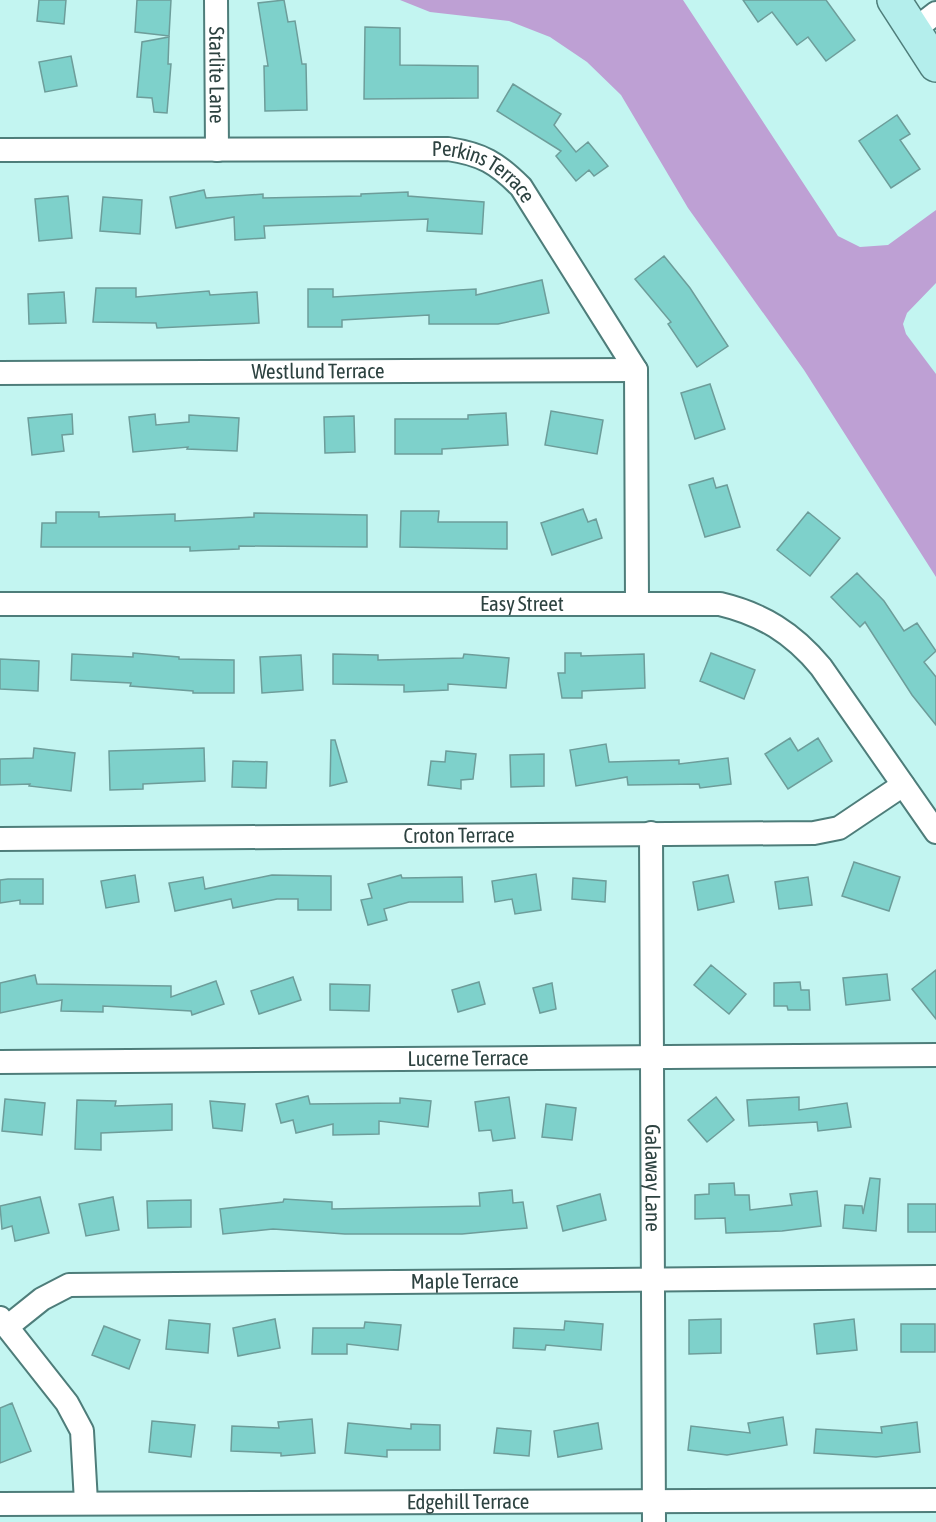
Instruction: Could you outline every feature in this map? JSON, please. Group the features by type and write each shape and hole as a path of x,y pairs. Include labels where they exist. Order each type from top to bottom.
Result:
{"street":[{"name":"Starlite Lane","path":"216,0 217,150"},
{"path":"894,0 925,22 936,66"},
{"name":"Perkins Terrace","path":"0,150 448,149 472,152 500,165 521,187 636,370"},
{"path":"636,370 637,602"},
{"name":"Westlund Terrace","path":"0,373 636,370"},
{"name":"Easy Street","path":"0,604 637,602 720,604 766,619 787,632 821,667 936,832"},
{"name":"Croton Terrace","path":"0,838 814,832 839,828 903,785"},
{"name":"Galaway Lane","path":"651,833 653,1511"},
{"name":"Lucerne Terrace","path":"0,1062 936,1055"},
{"name":"Maple Terrace","path":"4,1322 69,1285 936,1277"},
{"path":"4,1322 67,1403 82,1431 86,1502"},
{"name":"Edgehill Terrace","path":"0,1504 86,1502 653,1511 936,1500"}],"shaded area":[{"path":"400,0 683,0 838,236 860,247 888,245 936,210 936,283 907,313 903,324 906,334 936,374 936,577 804,370 688,208 621,95 587,62 550,37 509,21 430,12"}],"building":[{"path":"39,0 66,0 64,24 37,21"},
{"path":"137,0 171,0 169,36 135,32"},
{"path":"284,0 288,22 295,21 302,64 306,64 307,110 265,111 264,66 268,66 258,3"},
{"path":"743,0 826,0 855,40 826,61 808,37 797,45 772,12 758,22"},
{"path":"365,27 400,28 400,65 478,66 478,98 364,99"},
{"path":"169,37 168,64 171,64 167,113 154,112 152,98 137,97 142,42"},
{"path":"71,56 77,86 45,92 39,62"},
{"path":"513,84 561,114 554,125 576,152 588,142 608,166 594,176 589,170 576,181 556,156 561,151 497,111"},
{"path":"897,115 910,134 900,140 920,169 891,188 859,141"},
{"path":"204,190 206,198 263,194 263,198 361,196 361,194 408,192 408,196 484,202 482,234 427,231 428,219 264,226 265,238 235,240 234,217 176,228 170,197"},
{"path":"68,196 72,238 39,241 35,199"},
{"path":"103,197 142,200 140,234 100,231"},
{"path":"664,256 690,288 728,346 697,367 668,324 671,322 635,279"},
{"path":"542,280 549,313 498,324 429,324 429,315 342,320 342,327 308,327 308,289 333,289 333,297 476,289 476,295"},
{"path":"96,288 136,288 136,297 209,291 210,295 257,292 259,323 157,328 156,323 93,322"},
{"path":"64,292 66,323 29,324 28,294"},
{"path":"710,384 725,429 695,439 681,393"},
{"path":"551,411 603,420 597,454 545,445"},
{"path":"506,413 508,445 442,449 442,454 395,454 395,419 468,419 468,415"},
{"path":"72,414 73,434 62,435 64,451 32,455 28,418"},
{"path":"155,414 156,425 189,422 189,415 239,418 237,451 187,449 188,447 133,452 129,417"},
{"path":"354,416 355,452 325,453 324,417"},
{"path":"713,478 716,488 727,485 740,527 705,537 689,485"},
{"path":"583,509 588,522 596,519 602,538 552,555 541,523"},
{"path":"401,511 439,511 438,522 507,522 507,549 400,547"},
{"path":"56,512 99,512 99,517 175,514 175,521 254,517 254,513 367,515 367,547 239,546 239,549 190,551 190,547 41,547 42,523 56,523"},
{"path":"808,512 840,538 810,576 777,550"},
{"path":"857,573 884,601 904,631 917,623 936,651 924,662 936,677 936,725 912,695 865,622 860,627 831,597"},
{"path":"133,653 179,657 179,659 234,660 234,693 193,693 193,691 130,686 131,683 71,680 72,654 133,657"},
{"path":"565,653 581,653 581,656 644,654 645,688 582,691 582,698 562,698 558,673 565,673"},
{"path":"711,653 755,670 744,699 700,681"},
{"path":"333,654 378,655 378,660 463,658 464,654 509,658 506,688 448,684 448,690 404,692 404,685 333,684"},
{"path":"301,655 303,690 262,693 260,657"},
{"path":"0,659 39,661 38,691 0,689"},
{"path":"790,738 798,751 818,738 832,761 788,789 765,754"},
{"path":"331,740 335,740 347,782 330,786"},
{"path":"606,744 609,762 679,760 679,764 728,758 731,784 700,788 699,784 628,785 627,777 576,786 570,750"},
{"path":"34,748 75,753 71,791 29,786 30,784 0,785 0,759 33,758"},
{"path":"204,748 205,781 143,784 143,789 110,790 109,751"},
{"path":"446,751 476,754 473,779 461,780 461,789 428,785 431,761 445,762"},
{"path":"544,754 544,786 511,787 510,755"},
{"path":"233,761 267,762 266,788 232,787"},
{"path":"854,862 900,877 889,911 842,896"},
{"path":"536,874 541,910 515,914 512,899 495,902 492,881"},
{"path":"135,875 139,902 106,908 101,881"},
{"path":"272,875 331,876 331,910 298,910 298,899 277,899 233,908 231,899 175,911 169,883 203,877 205,889"},
{"path":"401,875 402,878 462,877 463,902 409,902 384,909 387,920 368,925 361,900 372,898 368,884"},
{"path":"728,875 734,902 698,910 693,882"},
{"path":"808,877 812,905 779,909 775,882"},
{"path":"573,878 606,881 605,902 572,899"},
{"path":"43,879 43,904 20,904 20,900 0,903 0,880"},
{"path":"711,965 746,994 729,1014 694,985"},
{"path":"936,970 936,1019 912,989"},
{"path":"887,974 890,1000 846,1005 843,978"},
{"path":"35,975 37,984 171,986 171,997 216,981 224,1004 192,1015 191,1011 103,1006 103,1012 61,1011 62,1000 0,1013 0,983"},
{"path":"293,977 301,1000 259,1014 251,991"},
{"path":"479,982 485,1004 458,1012 452,990"},
{"path":"800,982 801,990 809,990 810,1010 788,1010 787,1006 774,1006 774,983"},
{"path":"552,983 556,1009 540,1013 533,988"},
{"path":"330,984 370,985 369,1011 330,1010"},
{"path":"308,1096 310,1104 400,1103 400,1098 431,1101 428,1127 379,1121 379,1134 333,1135 333,1124 296,1133 293,1120 281,1123 276,1104"},
{"path":"509,1097 515,1138 493,1141 491,1130 479,1131 475,1102"},
{"path":"716,1097 734,1120 707,1142 688,1120"},
{"path":"799,1097 799,1110 847,1103 851,1127 818,1131 817,1122 749,1126 747,1100"},
{"path":"5,1099 45,1103 42,1135 2,1131"},
{"path":"77,1100 116,1101 115,1106 172,1104 172,1130 101,1133 101,1150 75,1149"},
{"path":"210,1101 245,1104 242,1131 213,1128"},
{"path":"546,1104 576,1108 572,1140 542,1137"},
{"path":"870,1178 880,1179 876,1231 843,1228 845,1205 862,1206 863,1214"},
{"path":"734,1183 735,1195 749,1195 750,1210 792,1205 790,1194 817,1191 821,1226 782,1231 726,1233 725,1218 695,1219 695,1195 709,1194 709,1184"},
{"path":"512,1190 513,1203 523,1202 527,1228 462,1234 345,1234 273,1229 223,1234 220,1209 283,1202 284,1199 332,1202 332,1209 480,1206 479,1193"},
{"path":"600,1194 606,1220 563,1231 557,1206"},
{"path":"40,1197 49,1233 15,1241 12,1226 2,1229 0,1206"},
{"path":"113,1197 119,1230 86,1236 79,1204"},
{"path":"191,1200 191,1227 148,1228 147,1201"},
{"path":"908,1204 936,1204 936,1232 908,1232"},
{"path":"275,1319 280,1348 238,1356 233,1328"},
{"path":"721,1319 721,1353 689,1354 689,1320"},
{"path":"854,1319 857,1350 817,1354 814,1324"},
{"path":"169,1320 210,1324 208,1353 166,1349"},
{"path":"565,1321 603,1324 601,1350 546,1345 545,1350 513,1348 514,1328 564,1330"},
{"path":"365,1322 401,1325 398,1350 347,1344 347,1354 312,1354 313,1328 364,1328"},
{"path":"901,1324 935,1324 935,1352 901,1352"},
{"path":"104,1326 140,1340 129,1369 92,1355"},
{"path":"12,1403 31,1451 0,1463 0,1408"},
{"path":"783,1417 787,1445 727,1455 688,1450 691,1426 750,1433 748,1423"},
{"path":"312,1419 315,1453 281,1456 281,1453 231,1451 232,1426 279,1428 278,1422"},
{"path":"152,1421 195,1425 191,1457 149,1452"},
{"path":"917,1422 920,1452 876,1457 814,1453 816,1429 882,1433 881,1427"},
{"path":"348,1423 411,1429 411,1424 440,1425 440,1450 387,1450 387,1457 345,1453"},
{"path":"598,1423 602,1449 558,1457 554,1431"},
{"path":"497,1428 531,1431 529,1456 494,1453"}]}
